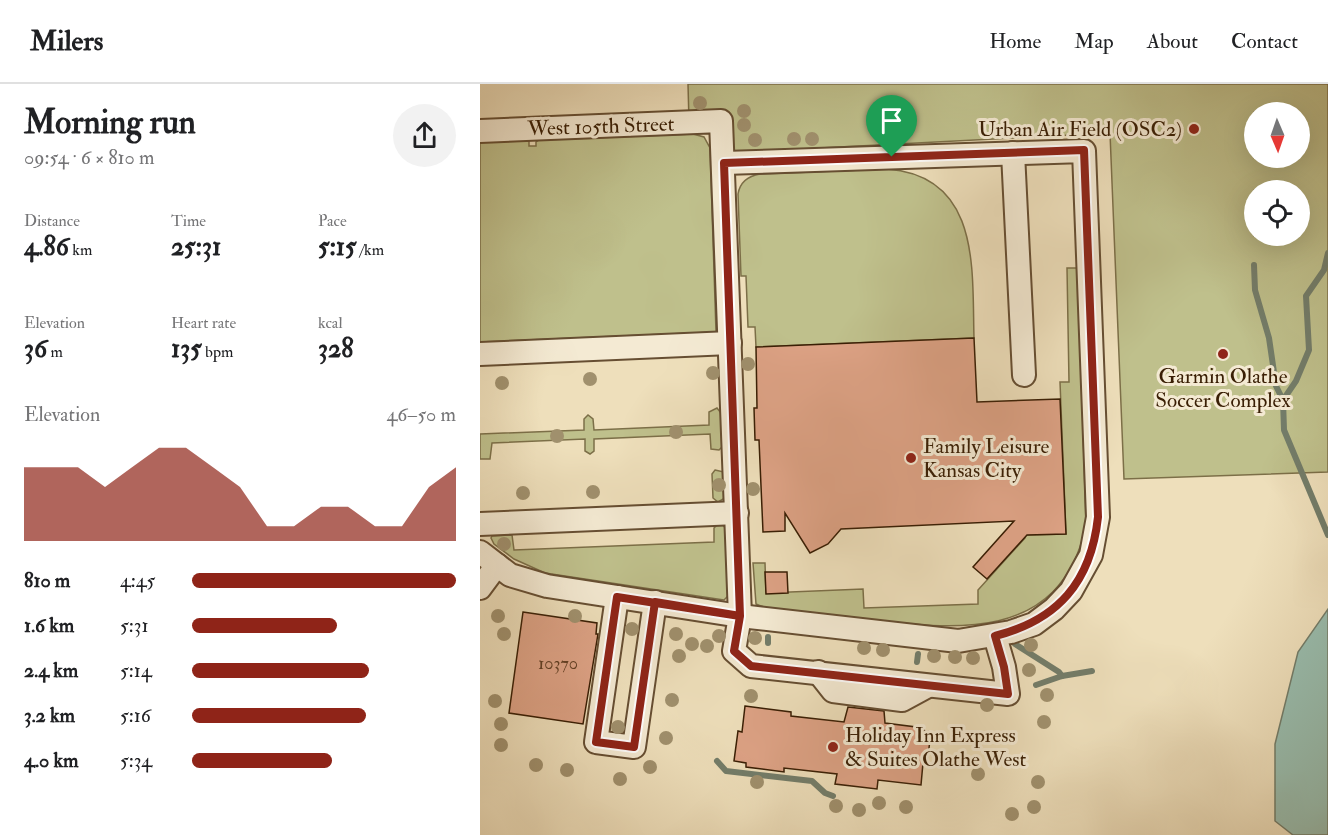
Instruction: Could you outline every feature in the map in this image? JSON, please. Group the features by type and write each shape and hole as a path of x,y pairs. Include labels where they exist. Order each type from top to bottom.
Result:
{"lane":[{"name":"West 105th Street","path":"480,131 721,121 724,163"},
{"path":"480,588 488,559 510,575 547,586 740,616 958,641 995,636 1034,624 1054,609 1071,591 1091,555 1098,517 1084,150 724,163 740,616 734,651 751,666 818,672 926,687 1008,694 1004,667 995,636"},
{"path":"1013,153 1024,375"},
{"path":"480,354 730,343"},
{"path":"480,524 737,513"},
{"path":"617,597 596,742 634,747 655,602"}],"green space":[{"name":"Garmin Olathe Soccer Complex","path":"688,84 1328,84 1328,472 1124,479 1110,133 723,153 721,121 689,122"},
{"path":"693,134 704,137 710,148 716,332 480,342 480,142 529,141 529,146 536,146 539,140"},
{"path":"887,169 918,175 940,189 955,207 965,230 970,256 974,338 756,347 755,327 748,327 746,276 741,276 738,194 743,183 748,178 760,174"},
{"path":"1067,268 1078,268 1086,526 1072,565 1051,593 1025,612 994,622 960,626 887,622 802,613 756,604 753,563 765,563 766,593 863,589 864,608 978,604 978,590 1025,538 1025,535 1066,534 1060,382 1069,382"},
{"path":"717,408 721,413 723,446 719,450 711,449 710,434 594,439 594,451 590,454 585,451 585,439 492,443 490,459 480,459 480,434 584,430 584,419 588,415 593,419 594,430 709,425 709,412"},
{"path":"715,470 724,472 725,498 718,502 713,498 712,474"},
{"path":"717,525 723,525 726,529 729,595 724,600 545,573 514,559 494,544 491,538 492,536 512,535 514,550 714,542 714,528"}],"shaded area":[{"path":"1328,609 1328,835 1293,835 1275,821 1275,744 1298,652"}],"building":[{"name":"Family Leisure Kansas City","path":"974,338 977,402 1060,399 1066,534 1027,535 987,579 973,567 1014,521 841,529 828,544 810,553 785,513 785,531 763,532 759,440 755,440 756,347"},
{"path":"765,572 787,572 788,593 766,594"},
{"path":"523,612 597,623 596,634 598,634 583,724 509,713"},
{"name":"Holiday Inn Express & Suites Olathe West","path":"745,706 791,712 791,716 844,722 848,707 884,711 885,723 924,728 924,731 931,732 927,764 923,763 921,785 878,780 877,789 835,784 837,774 784,768 784,772 746,767 746,763 734,761 738,731 742,732"}],"waterway":[{"path":"1283,400 1296,381 1309,350 1306,296 1324,270 1328,253"},
{"path":"1254,265 1255,290 1269,338 1276,386 1283,400 1284,430 1328,535"},
{"path":"768,637 768,643"},
{"path":"1015,644 1062,676"},
{"path":"917,662 918,654"},
{"path":"1036,685 1062,676 1092,671"},
{"path":"717,761 726,771 812,781 825,793 833,796"}],"place":[{"name":"Urban Air Field (OSC2)","path":"1194,129"},
{"name":"Garmin Olathe Soccer Complex","path":"1223,354"},
{"name":"Family Leisure Kansas City","path":"911,458"},
{"name":"Holiday Inn Express & Suites Olathe West","path":"833,747"}],"route":[{"path":"892,157 724,163 740,616 655,602 617,597 596,742 634,747 655,602 740,616 734,651 751,666 818,672 951,690 1008,694 1004,667 995,636 1034,624 1054,609 1071,591 1082,574 1091,555 1098,517 1084,150 892,157"}]}
